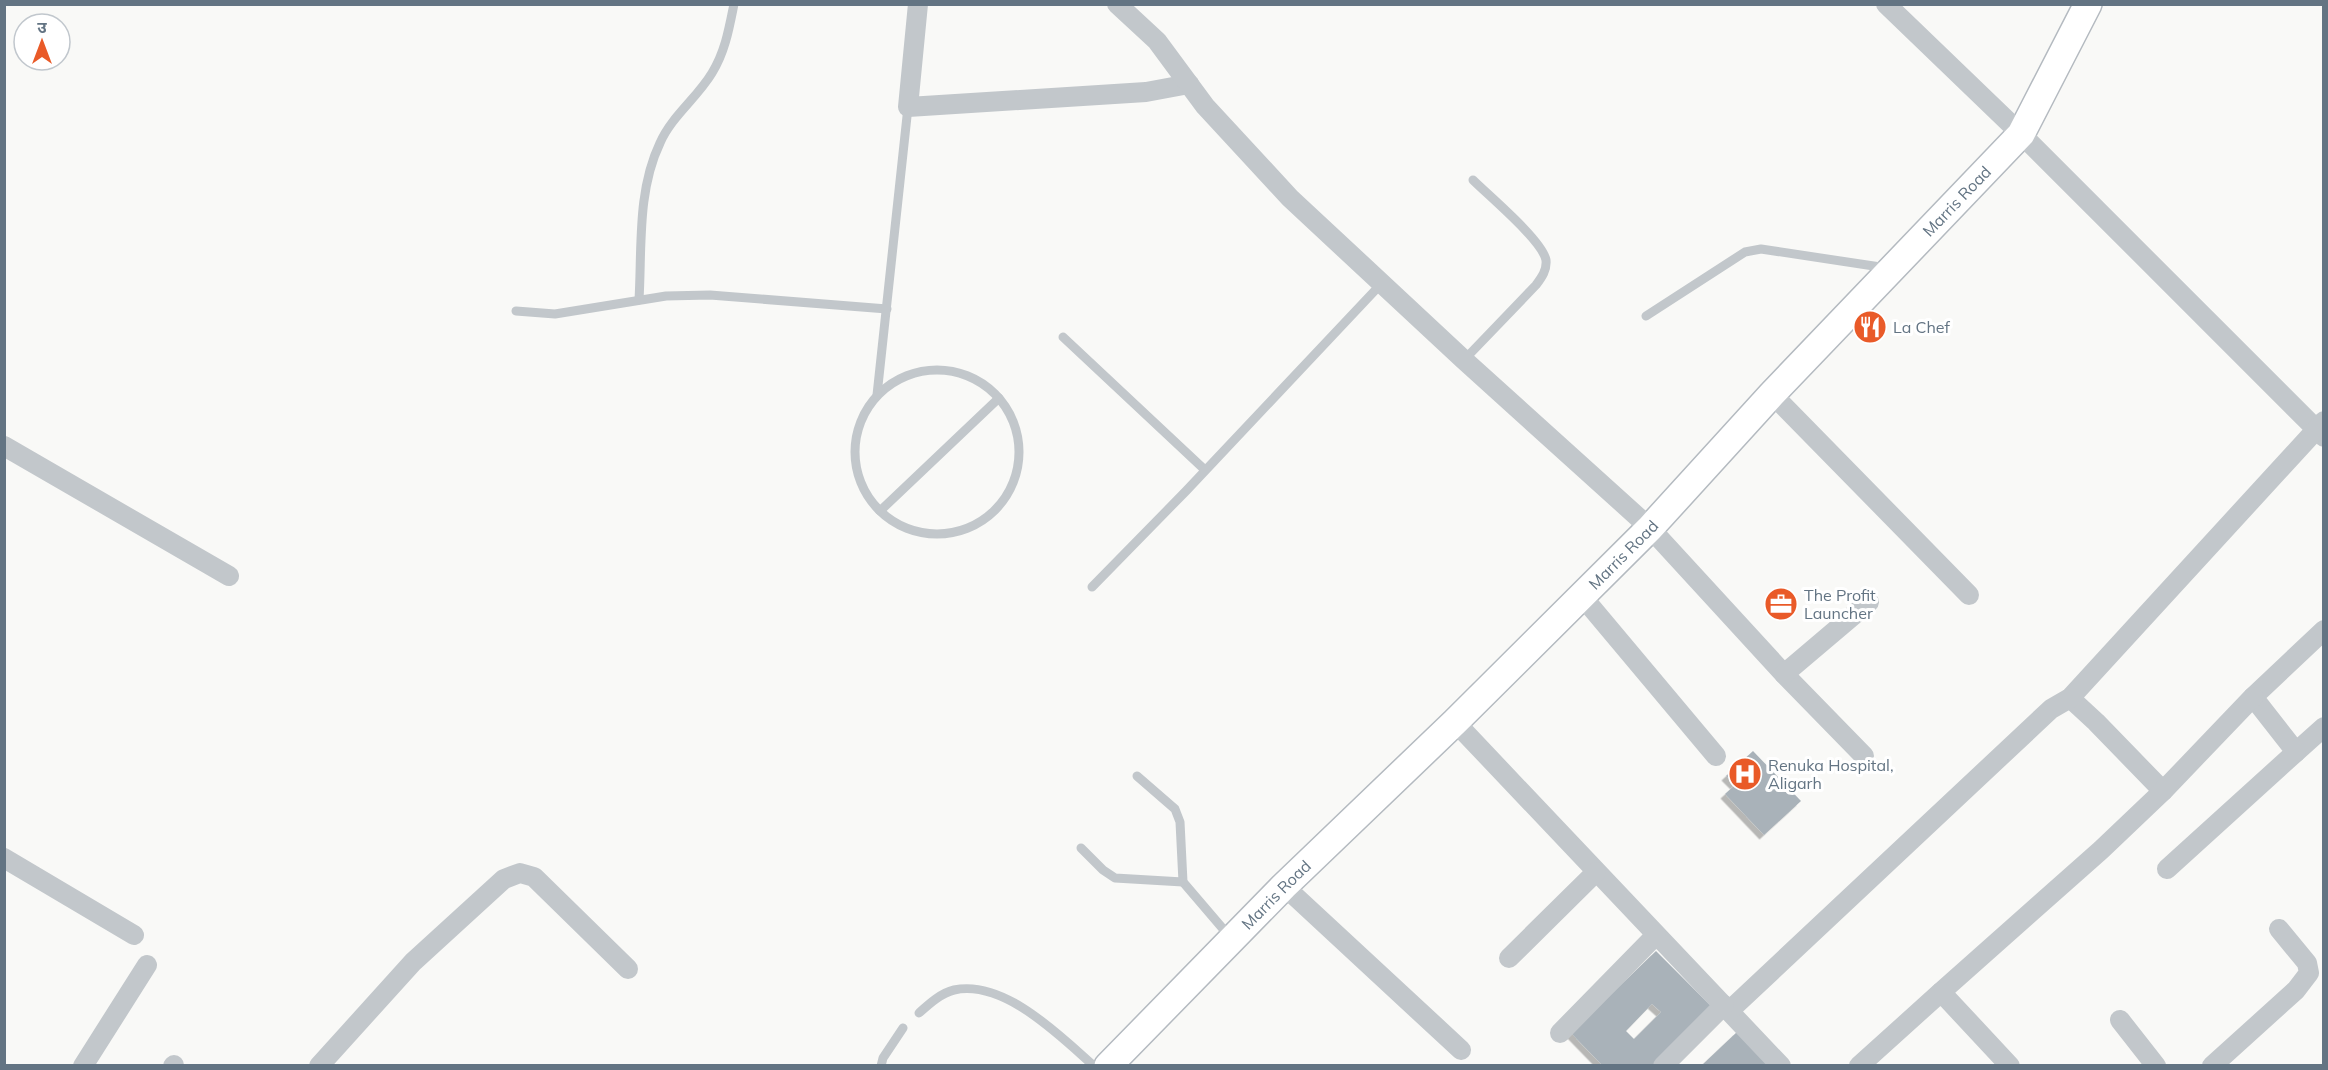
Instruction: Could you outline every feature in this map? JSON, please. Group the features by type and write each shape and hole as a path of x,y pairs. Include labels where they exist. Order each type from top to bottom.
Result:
{"street":[{"path":"918,4 908,107 1146,92 1189,84"},
{"path":"1117,4 1157,41 1205,106 1290,198 1464,360 1650,528 1784,674 1864,756"},
{"path":"1663,1065 2051,709 2070,698 2321,429 1886,4"},
{"name":"Marris Road","path":"1106,1065 1284,886 1455,722 1650,528 1772,394 2021,134 2088,4"},
{"path":"1772,394 1969,595"},
{"path":"4,446 229,576"},
{"path":"1581,595 1716,756"},
{"path":"1784,674 1869,602"},
{"path":"1860,1065 2102,850 2163,791 2253,697 2324,630"},
{"path":"2253,697 2296,752"},
{"path":"2070,698 2163,791"},
{"path":"1455,722 1781,1065"},
{"path":"2167,869 2324,727"},
{"path":"4,858 134,935"},
{"path":"1509,958 1596,872"},
{"path":"319,1065 413,962 504,879 520,873 534,877 628,969"},
{"path":"1284,886 1461,1050"},
{"path":"2212,1065 2296,990 2309,973 2307,963 2278,929"},
{"path":"1560,1033 1656,935"},
{"path":"83,1065 147,965"},
{"path":"1941,992 2010,1065"},
{"path":"2120,1020 2156,1065"}],"lane":[{"path":"639,300 644,196 650,164 661,140 712,73 726,45 734,4"},
{"path":"877,395 908,107"},
{"path":"1464,360 1536,285 1545,273 1546,261 1543,251 1530,235 1473,180"},
{"path":"1646,316 1745,252 1761,249 1892,269"},
{"path":"1092,587 1382,283"},
{"path":"516,311 555,314 666,296 710,295 886,309"},
{"path":"1063,337 1205,470"},
{"path":"935,369 967,375 986,384 1013,418 1020,450 1015,482 998,509 971,527 940,534 908,529 880,511 862,485 855,454 860,422 877,395 904,376 935,369"},
{"path":"880,511 999,398"},
{"path":"1137,776 1175,809 1180,822 1183,882 1231,939"},
{"path":"1081,848 1103,870 1115,878 1183,882"},
{"path":"919,1013 943,995 954,990 984,992 1013,1001 1106,1065"},
{"path":"881,1065 883,1058 903,1028"}],"building":[{"path":"1753,751 1801,801 1764,835 1725,794 1735,785 1726,776"},
{"path":"1656,951 1714,1009 1656,1066 1603,1066 1571,1033","holes":["1652,1004 1661,1012 1634,1039 1626,1031"]},
{"path":"1738,1031 1770,1066 1701,1066"}],"place":[{"name":"La Chef","path":"1870,327"},
{"name":"The Profit Launcher","path":"1781,604"},
{"name":"Renuka Hospital, Aligarh","path":"1745,774"}]}
